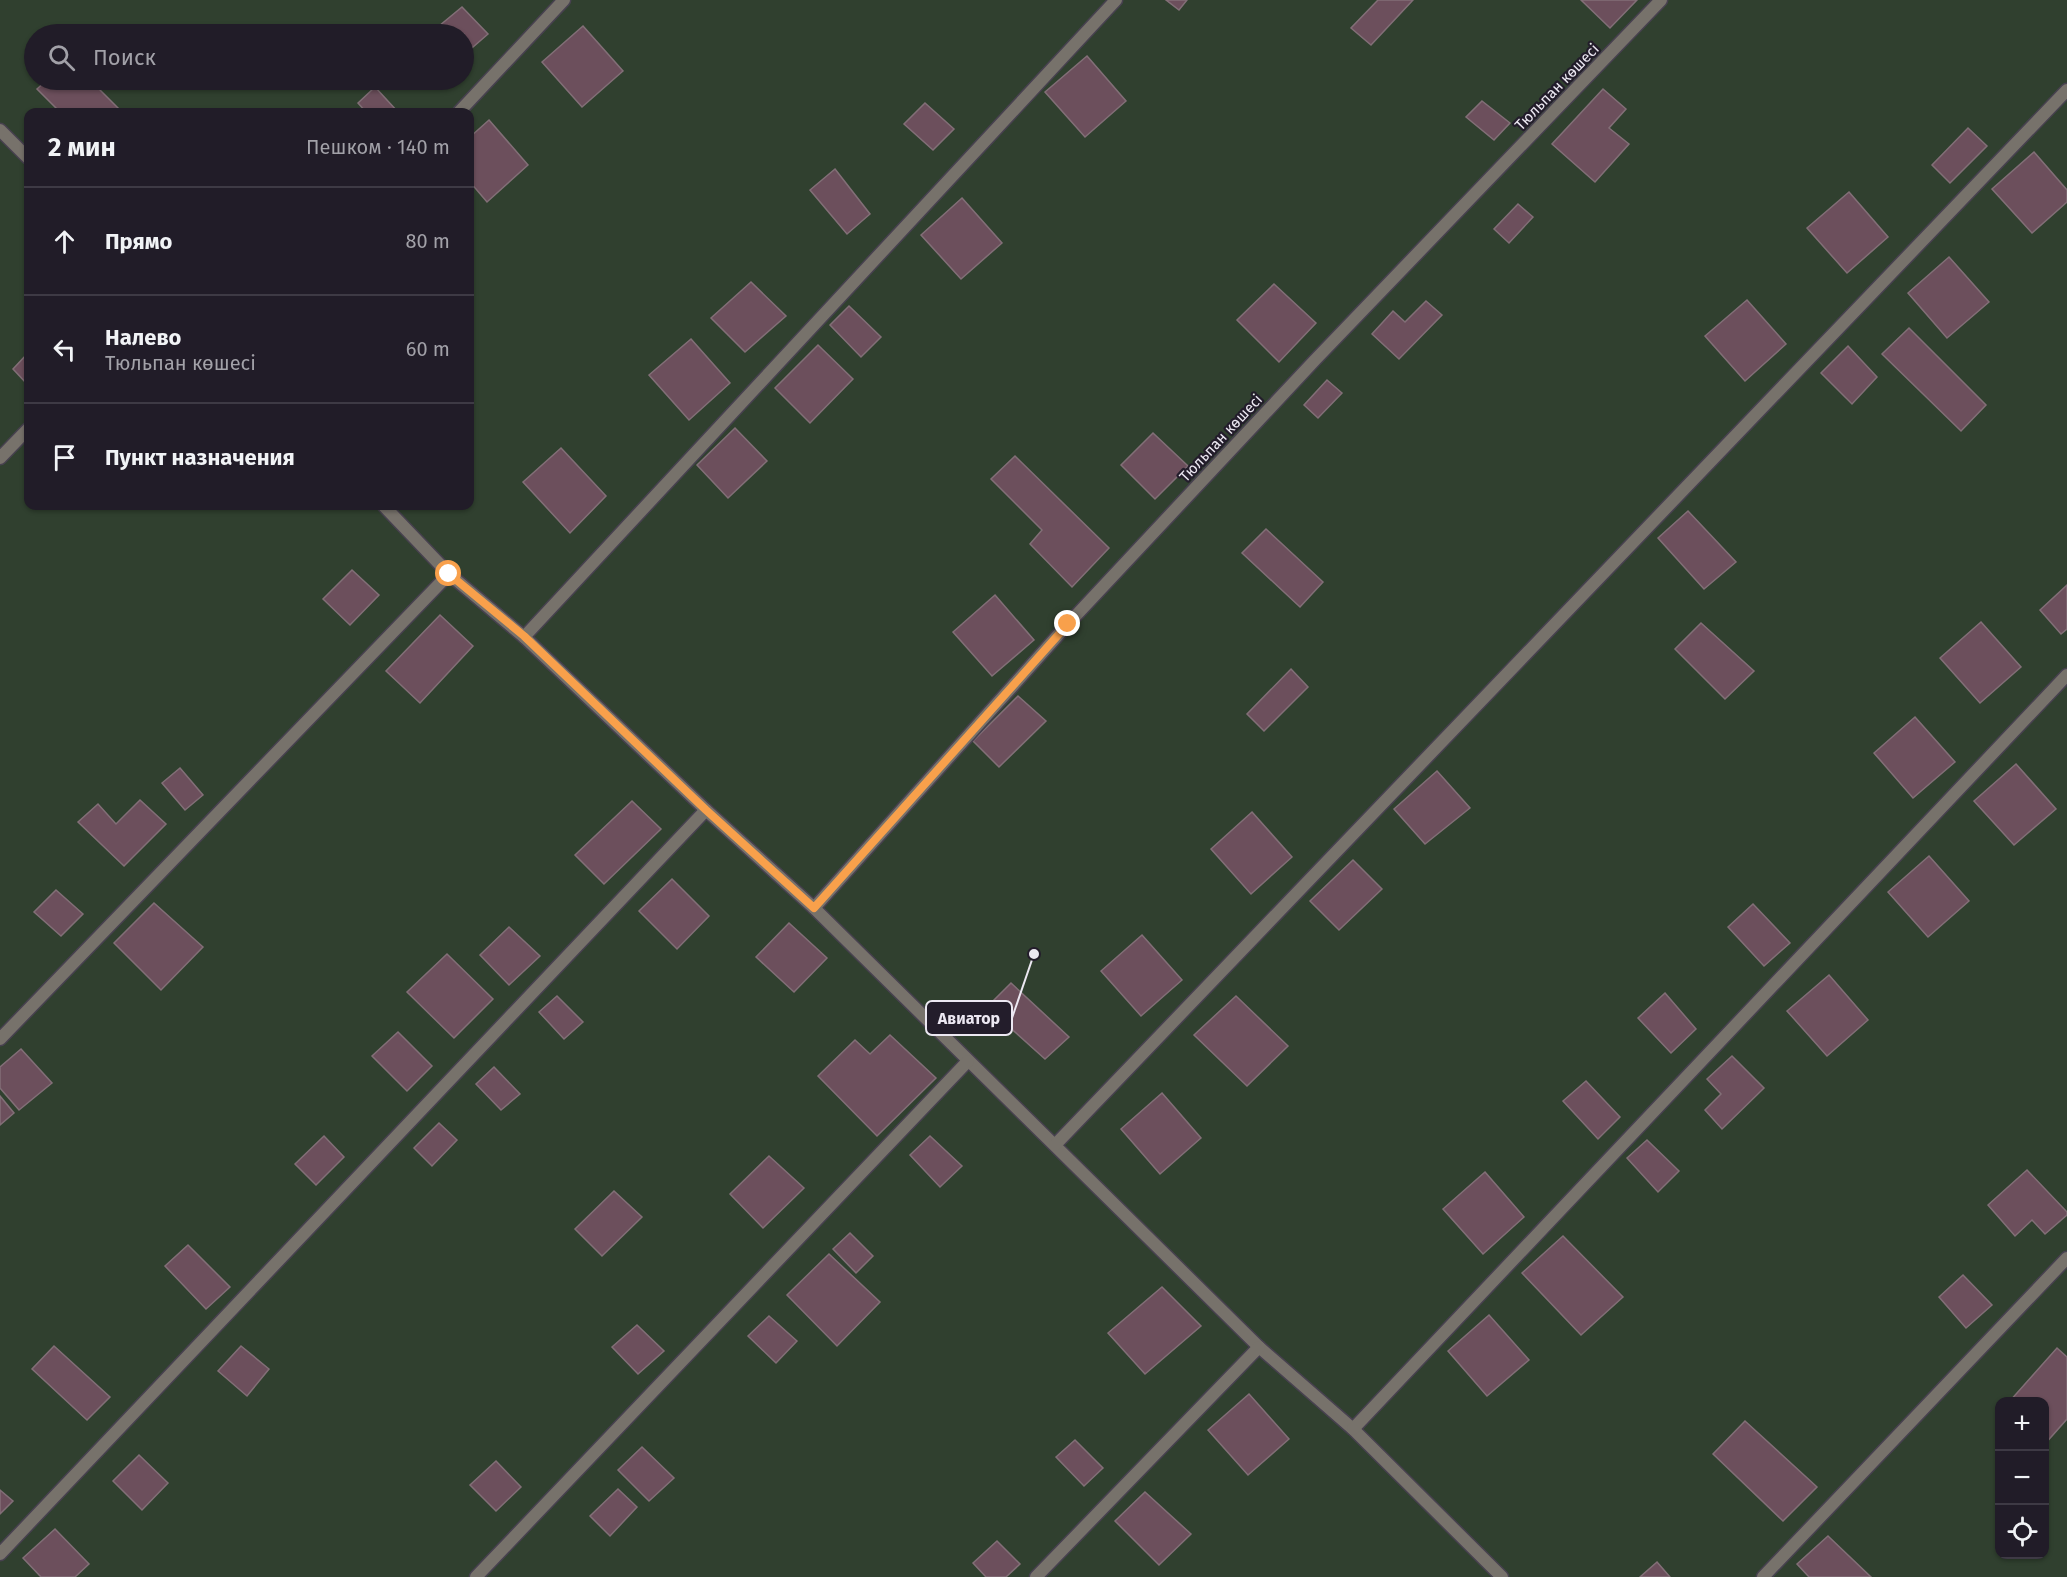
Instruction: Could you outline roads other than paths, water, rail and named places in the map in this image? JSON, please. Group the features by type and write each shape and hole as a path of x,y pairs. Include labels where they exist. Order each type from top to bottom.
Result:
{"street":[{"path":"463,108 564,0"},
{"path":"524,636 1116,0"},
{"name":"Тюльпан көшесі","path":"814,908 1084,606 1315,360 1661,0"},
{"path":"1055,1145 2067,90"},
{"path":"0,130 24,154"},
{"path":"0,458 24,433"},
{"path":"388,510 449,574 524,636 706,810 814,908 1259,1347 1353,1430 1502,1577"},
{"path":"0,1039 449,574"},
{"path":"1353,1430 2067,675"},
{"path":"0,1554 706,810"},
{"path":"476,1577 968,1061"},
{"path":"1763,1577 2067,1258"},
{"path":"1036,1577 1259,1347"}],"place":[{"name":"Авиатор","path":"1034,954"}]}
